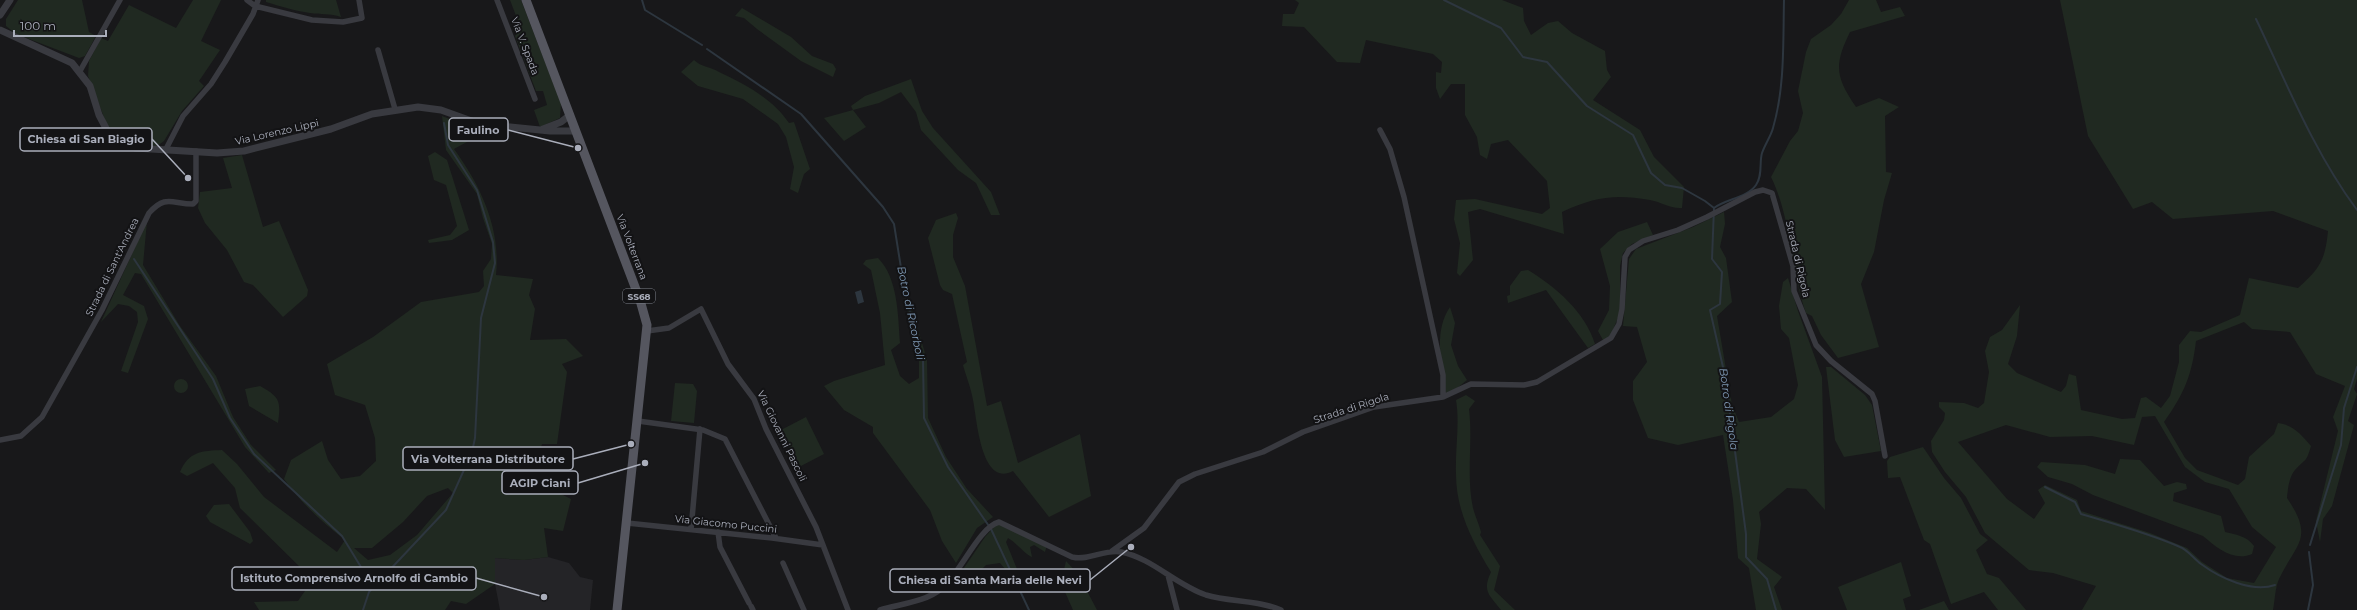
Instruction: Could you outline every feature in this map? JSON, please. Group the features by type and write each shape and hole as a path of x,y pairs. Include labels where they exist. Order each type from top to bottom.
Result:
{"main road":[{"name":"Via Volterrana","path":"526,0 642,304 647,330 617,610"}],"street":[{"path":"0,15 10,0"},
{"path":"80,70 120,0"},
{"path":"247,0 255,6 302,19 343,22 362,18 360,0"},
{"path":"166,150 183,116 211,84 225,62 254,12 258,0"},
{"name":"Via V. Spada","path":"497,0 535,99"},
{"name":"Via Lorenzo Lippi","path":"0,30 63,58 80,70 90,86 103,125 114,139 121,144 135,148 196,152 244,151 331,129 372,114 395,109 430,108 480,124 541,130 575,131"},
{"path":"378,50 395,109"},
{"name":"Via Lorenzo Lippi","path":"541,130 558,124 570,115"},
{"path":"1380,130 1390,150 1404,197 1443,375 1443,397"},
{"name":"Strada di Sant'Andrea","path":"0,440 21,436 42,417 102,310 148,213 155,205 163,202 172,200 186,204 193,204 196,201 196,152"},
{"name":"Strada di Rigola","path":"1112,551 1144,528 1179,482 1195,474 1263,452 1303,432 1374,407 1443,397 1471,384 1524,385 1537,382 1612,338 1622,309 1624,257 1629,250 1643,242 1678,230 1718,212 1755,192 1763,190 1772,193 1792,266 1794,291 1816,344 1830,361 1872,394 1875,400 1885,456"},
{"name":"Via Giovanni Pascoli","path":"647,330 669,328 701,309 726,360 754,399 823,545 848,610"},
{"path":"638,421 700,429 719,435 731,446 776,538"},
{"path":"691,530 700,429"},
{"path":"880,610 926,597 938,591 959,570 983,534 996,523 1003,522 1072,557 1082,558 1112,551 1136,558 1206,595 1281,610"},
{"name":"Via Giacomo Puccini","path":"627,523 776,538 823,545"},
{"path":"718,532 720,547 751,606"},
{"path":"783,563 804,610"},
{"path":"1168,575 1177,610"}],"shaded area":[{"path":"18,0 82,0 89,32 96,36 85,56 79,58 16,34 6,26 6,19"},
{"path":"193,0 221,0 201,41 220,50 199,81 204,86 182,111 164,141 157,146 138,145 124,139 107,125 88,76 89,61 101,38 108,41 129,5 176,28"},
{"path":"266,0 336,0 341,17 299,11 266,2"},
{"path":"510,0 521,0 561,103 560,118 540,127 534,110 547,105 543,91 536,91 515,36 521,29"},
{"path":"1295,0 1502,0 1523,8 1524,21 1531,35 1548,23 1558,21 1572,33 1605,51 1607,70 1611,77 1593,100 1640,130 1654,157 1684,187 1682,208 1637,198 1615,197 1595,200 1562,212 1564,234 1480,209 1468,212 1473,260 1460,276 1457,273 1460,243 1454,219 1456,200 1475,199 1542,214 1550,208 1547,181 1508,140 1491,144 1487,159 1480,155 1477,137 1465,115 1465,84 1451,84 1440,99 1436,88 1436,72 1441,73 1442,62 1433,54 1366,40 1360,63 1337,62 1304,27 1282,26 1283,14 1294,14 1299,3"},
{"path":"1849,0 1876,0 1881,12 1900,7 1905,16 1850,32 1841,53 1839,62 1839,70 1844,87 1856,107 1879,98 1899,107 1885,116 1886,172 1892,173 1884,200 1874,252 1861,284 1879,347 1838,358 1821,335 1812,316 1806,313 1797,279 1783,210 1771,177 1790,141 1798,131 1803,113 1798,91 1806,52 1811,39 1831,25 1841,14"},
{"path":"2060,0 2357,0 2357,379 2354,389 2357,394 2348,421 2354,425 2332,506 2323,519 2320,542 2316,521 2338,431 2333,417 2345,386 2316,374 2290,332 2252,329 2244,322 2196,341 2192,364 2186,384 2177,402 2164,422 2185,458 2197,470 2238,485 2245,479 2249,457 2274,434 2278,423 2292,428 2311,446 2307,458 2295,470 2289,483 2287,498 2300,523 2300,540 2279,579 2273,610 2082,610 2096,586 2053,573 2029,570 1985,533 1966,497 1945,472 1932,452 1931,441 1944,420 1945,413 1939,407 1939,402 1964,403 1978,408 1984,403 1989,372 1985,351 1990,337 2002,330 2020,305 2017,336 2008,364 2017,373 2061,392 2066,386 2069,374 2076,376 2081,410 2122,419 2135,418 2141,398 2146,397 2161,408 2170,396 2179,362 2179,345 2190,331 2201,332 2240,315 2249,278 2298,288 2312,275 2323,257 2328,231 2273,211 2173,219 2152,202 2133,209 2088,136","holes":["2155,416 2185,467 2205,482 2229,489 2252,527 2276,547 2254,583 2227,578 2202,562 2187,548 2150,533 2081,511 2077,500 2045,485 2038,490 2045,503 2034,519 2007,499 1958,442 2006,425 2050,437 2092,436 2134,445 2142,417"]},
{"path":"742,8 791,37 812,56 833,64 836,69 833,77 801,61 744,18 735,16"},
{"path":"694,60 758,93 767,99 789,123 794,122 810,169 804,174 798,193 790,189 794,167 786,137 778,124 743,99 698,86 681,72"},
{"path":"911,79 922,111 933,128 991,192 1000,215 991,215 976,183 958,170 921,130 916,112 901,92 879,103 853,110 851,106 865,96"},
{"path":"853,110 866,127 844,141 824,118"},
{"path":"442,116 473,128 489,130 454,149 473,178 487,209 495,241 497,258 496,275 533,279 529,295 535,309 530,340 566,339 583,356 562,364 567,372 557,444 542,444 533,471 543,485 571,499 563,531 544,528 548,557 524,560 495,558 495,584 466,604 451,601 445,610 259,610 254,602 298,601 307,588 306,573 240,508 235,488 213,463 187,476 180,472 192,456 202,452 222,450 237,464 264,497 337,552 345,540 312,512 284,479 291,460 322,441 328,460 341,479 360,476 376,461 375,438 365,405 335,395 327,364 373,337 421,302 479,292 484,286 483,271 491,259 492,244 477,194 446,150","holes":["448,488 453,493 417,535 390,555 368,560 354,548 372,548 403,522 427,496"]},
{"path":"435,152 447,160 469,230 452,240 429,243 428,240 450,235 457,226 446,185 434,180 428,156"},
{"path":"242,155 263,227 279,221 308,290 307,296 283,317 253,285 244,282 227,250 205,223 198,208 200,192 232,188 223,158"},
{"path":"1724,212 1725,224 1720,247 1726,258 1732,302 1717,316 1732,405 1739,422 1771,417 1794,399 1798,385 1789,338 1781,329 1779,306 1783,282 1788,278 1798,311 1822,377 1825,510 1806,489 1787,488 1759,512 1761,524 1757,559 1782,577 1774,587 1782,610 1756,610 1749,568 1738,558 1733,500 1723,435 1678,445 1648,438 1633,400 1633,381 1647,362 1637,327 1623,326 1629,259 1636,249 1693,227"},
{"path":"956,213 958,218 953,235 953,257 965,286 987,406 1001,401 1018,463 1080,434 1091,496 1049,517 1013,471 1002,474 994,470 987,461 982,449 972,396 963,365 967,362 952,294 943,290 940,285 928,238 936,220"},
{"path":"147,221 143,265 180,326 216,376 233,417 251,445 276,470 269,473 245,447 141,274 135,273 123,295 144,306 148,319 128,373 121,371 138,322 137,312 129,306 118,304 101,322"},
{"path":"1647,222 1653,235 1632,244 1623,253 1620,266 1620,313 1610,337 1603,340 1598,331 1609,310 1610,286 1600,249 1618,232"},
{"path":"878,258 885,266 890,276 896,298 900,343 891,350 900,376 909,384 919,378 919,357 903,293 907,292 927,360 928,418 946,457 967,489 993,517 977,528 956,563 942,541 930,510 873,433 873,427 844,410 824,386 834,381 885,365 880,313 871,270 863,264 866,260"},
{"path":"1528,270 1549,284 1568,301 1584,321 1595,344 1588,348 1546,290 1508,303 1507,296 1510,295 1510,286 1521,271"},
{"path":"861,290 864,302 858,304 855,292"},
{"path":"1450,307 1455,323 1451,345 1458,366 1467,380 1456,389 1445,393 1440,338 1445,317"},
{"path":"1826,367 1831,367 1865,395 1872,405 1881,451 1844,457 1835,440"},
{"path":"178,379 184,379 188,383 188,389 184,393 178,393 174,389 174,383"},
{"path":"675,383 693,384 697,391 694,423 671,421"},
{"path":"260,386 272,393 278,400 278,423 249,406 245,389"},
{"path":"1466,395 1475,401 1469,409 1470,484 1473,508 1481,532 1480,535 1500,566 1494,590 1515,610 1501,610 1490,596 1487,584 1491,572 1466,525 1459,500 1456,474 1458,418 1456,400"},
{"path":"806,417 824,454 799,467 781,430"},
{"path":"1923,447 1944,478 1961,498 1980,534 1988,540 1976,550 1987,574 1999,578 2026,610 1998,610 1984,592 1951,604 1930,544 1924,540 1900,477 1888,478 1887,461 1890,457"},
{"path":"2120,459 2140,460 2164,486 2177,482 2186,484 2187,489 2174,493 2173,501 2221,516 2225,532 2241,536 2248,540 2254,546 2252,554 2245,556 2232,555 2220,549 2203,536 2093,495 2072,484 2048,477 2037,467 2041,462 2085,465 2115,474"},
{"path":"229,504 250,532 253,541 250,544 210,522 206,516 214,505"},
{"path":"996,525 1002,525 1047,545 1045,552 1034,545 1030,547 1032,557 1008,538 1006,542 1017,569 1010,575 1000,563 986,565 972,579 964,568 985,537"},
{"path":"548,557 569,563 580,577 593,580 590,610 500,610 495,584 495,558 524,560"},
{"path":"1066,561 1078,574 1097,610 1073,610 1061,583"},
{"path":"1901,562 1911,596 1903,599 1906,610 1847,610 1838,587"},
{"path":"1944,601 1949,610 1919,610"}],"waterway":[{"name":"Botro di Ricorboli","path":"642,0 645,10 702,45"},
{"path":"1444,0 1501,28 1523,57 1547,62 1587,106 1633,135 1651,173 1665,185 1682,188 1714,208"},
{"path":"1714,208 1724,202 1747,193 1756,185 1758,181 1762,153 1772,131 1780,97 1783,64 1784,0"},
{"path":"2256,19 2314,141 2327,165 2357,210"},
{"name":"Botro di Ricorboli","path":"707,49 801,114 883,207 894,224 905,293 923,359 924,418 948,467 991,529 1029,610"},
{"path":"363,610 369,592 446,510 472,452 475,438 481,318 495,263 493,242 477,190 448,145 444,123"},
{"name":"Botro di Rigola","path":"1714,208 1712,259 1722,272 1720,304 1710,310 1725,376 1746,534 1746,557 1767,579 1776,610"},
{"path":"134,259 213,379 230,418 254,454 342,536 364,572 376,584"},
{"path":"2310,545 2341,445 2344,408 2357,367"},
{"path":"2045,487 2075,502 2081,514 2143,533 2180,547 2186,550 2201,564 2236,583 2256,587 2275,585"},
{"path":"2308,610 2313,585 2309,552"}],"place":[{"name":"Faulino","path":"578,148"},
{"name":"Chiesa di San Biagio","path":"188,178"},
{"name":"Via Volterrana Distributore","path":"631,444"},
{"name":"AGIP Ciani","path":"645,463"},
{"name":"Chiesa di Santa Maria delle Nevi","path":"1131,547"},
{"name":"Istituto Comprensivo Arnolfo di Cambio","path":"544,597"}]}
